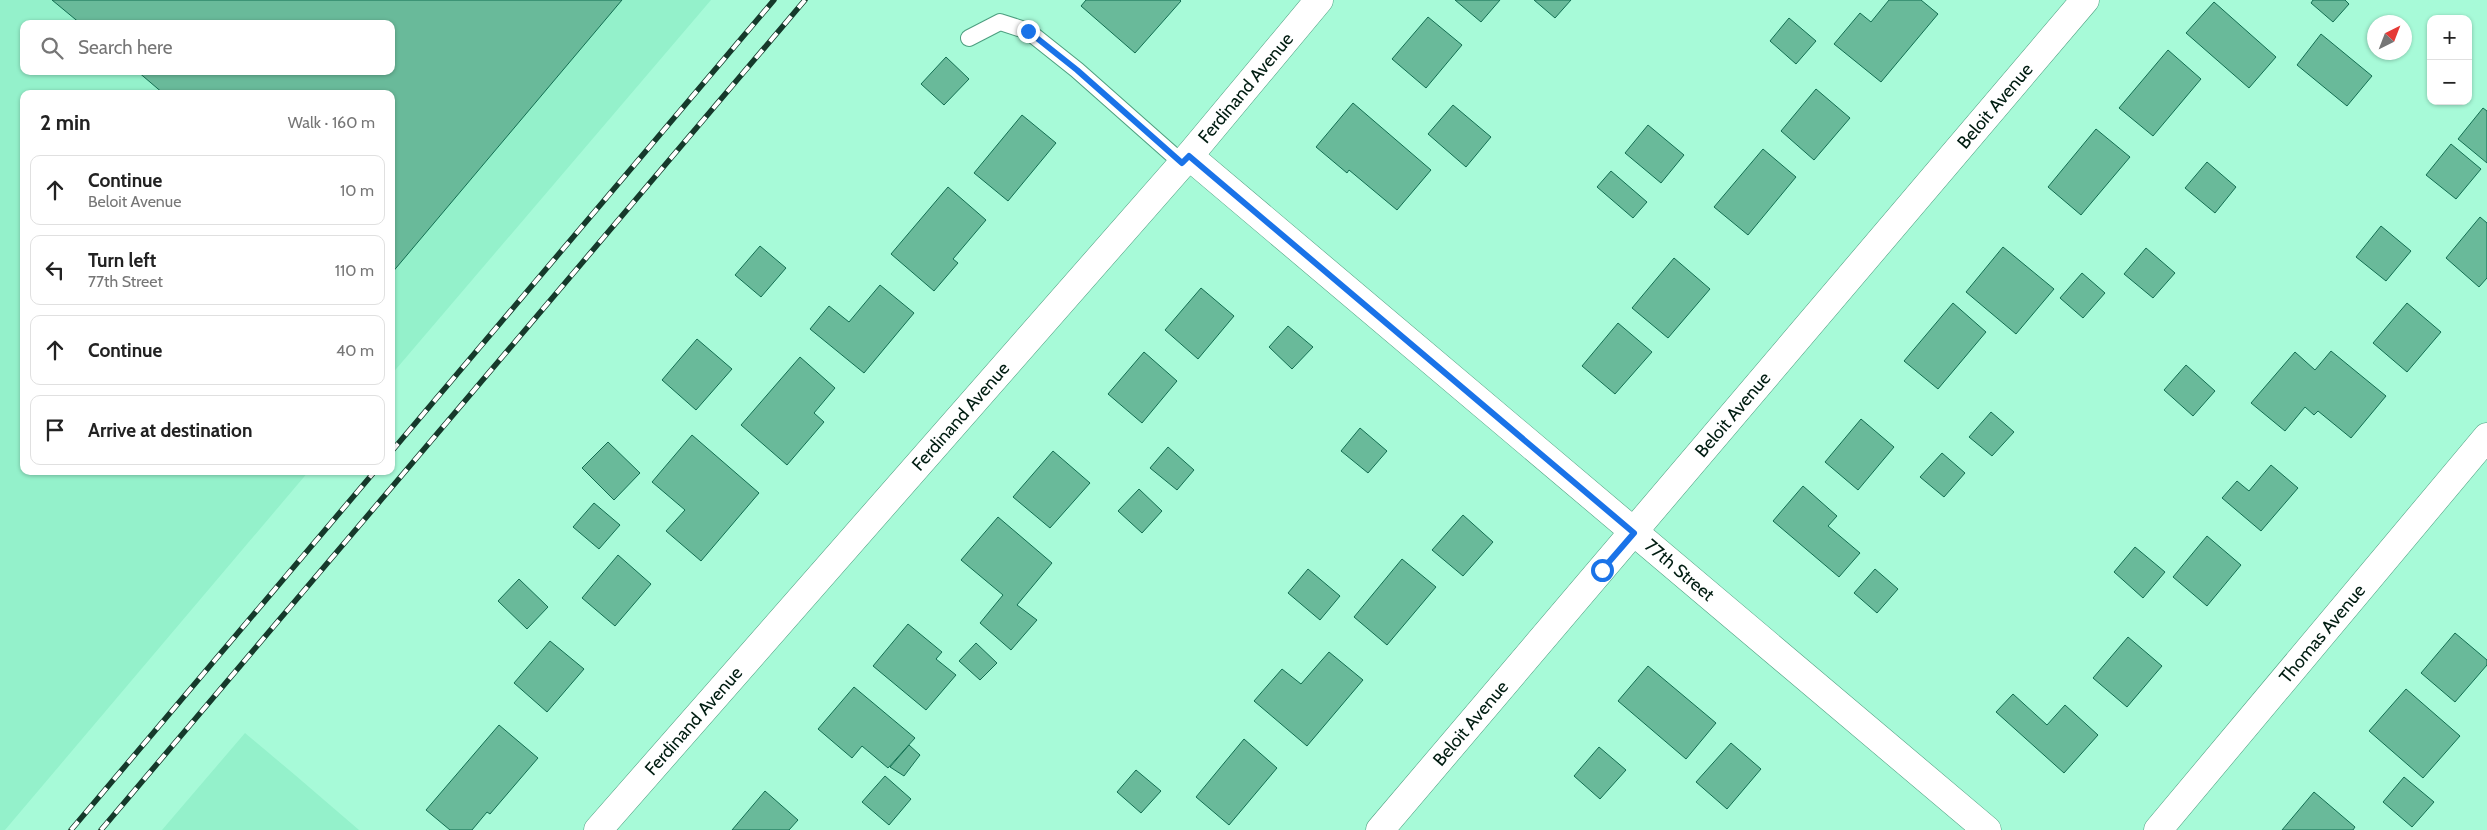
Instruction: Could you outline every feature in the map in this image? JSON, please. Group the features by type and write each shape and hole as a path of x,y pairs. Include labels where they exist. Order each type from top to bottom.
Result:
{"street":[{"name":"Ferdinand Avenue","path":"598,830 1185,160 1319,0"},
{"name":"Beloit Avenue","path":"1380,830 2085,0"},
{"name":"77th Street","path":"1185,160 1634,533 1987,830"},
{"name":"Thomas Avenue","path":"2158,830 2487,437"}],"lane":[{"path":"969,38 1000,22 1028,31 1185,160"}],"shaded area":[{"path":"0,0 711,0 395,370 395,90 20,90 20,475 306,475 5,830 0,830"},
{"path":"245,733 295,775 359,830 162,830"}],"building":[{"path":"52,0 622,0 395,269 395,90 159,90 142,75 395,75 395,20 76,20"},
{"path":"1086,0 1181,1 1135,53 1081,6"},
{"path":"1455,0 1500,0 1481,22"},
{"path":"1534,0 1571,0 1555,18"},
{"path":"1889,0 1921,0 1938,14 1881,82 1834,44 1860,13 1871,22"},
{"path":"2313,0 2345,0 2349,4 2333,22 2311,3"},
{"path":"2214,2 2276,57 2249,88 2186,33"},
{"path":"1428,17 1462,45 1426,88 1392,59"},
{"path":"1789,18 1816,41 1796,64 1770,41"},
{"path":"2321,34 2372,76 2347,106 2297,65"},
{"path":"2168,50 2201,79 2153,136 2119,108"},
{"path":"946,57 969,79 944,105 921,84"},
{"path":"1816,89 1850,118 1814,160 1781,131"},
{"path":"1353,103 1431,170 1397,210 1349,170 1347,173 1316,147"},
{"path":"1453,105 1491,137 1466,167 1428,134"},
{"path":"2483,108 2487,111 2487,163 2458,139"},
{"path":"1022,115 1056,143 1008,201 974,173"},
{"path":"1648,125 1684,155 1661,183 1625,153"},
{"path":"2096,129 2130,157 2081,215 2048,187"},
{"path":"2451,144 2481,169 2456,199 2426,175"},
{"path":"1763,149 1796,177 1748,235 1714,207"},
{"path":"2207,162 2236,187 2215,213 2185,188"},
{"path":"1611,171 1647,202 1633,218 1597,187"},
{"path":"948,187 986,220 953,259 958,263 934,291 891,254"},
{"path":"2480,217 2487,223 2487,278 2479,287 2446,258"},
{"path":"2381,226 2411,251 2386,281 2356,257"},
{"path":"760,246 786,268 761,297 735,275"},
{"path":"2003,247 2054,289 2016,334 1966,292"},
{"path":"2146,248 2175,273 2153,298 2124,274"},
{"path":"1674,258 1710,289 1668,338 1632,308"},
{"path":"2082,273 2105,293 2083,318 2060,298"},
{"path":"880,285 914,313 864,373 810,329 829,306 849,322"},
{"path":"1201,288 1234,316 1198,359 1165,330"},
{"path":"1953,303 1986,332 1938,389 1904,361"},
{"path":"2407,303 2441,332 2407,372 2373,343"},
{"path":"1618,323 1652,352 1615,394 1582,366"},
{"path":"1288,326 1313,347 1292,369 1269,347"},
{"path":"697,339 732,369 696,410 662,380"},
{"path":"2331,351 2386,396 2351,438 2318,411 2314,415 2305,407 2285,431 2251,403 2295,352 2315,370"},
{"path":"1144,352 1177,381 1142,423 1108,394"},
{"path":"800,357 835,388 814,413 824,422 787,465 741,425"},
{"path":"2186,365 2215,391 2193,416 2164,390"},
{"path":"1991,412 2014,432 1992,456 1969,437"},
{"path":"1861,419 1894,447 1858,490 1825,462"},
{"path":"1360,428 1387,451 1368,473 1341,451"},
{"path":"692,435 759,493 701,561 666,531 685,510 652,482"},
{"path":"608,442 640,473 614,500 582,468"},
{"path":"1168,447 1194,470 1177,490 1150,468"},
{"path":"1053,451 1090,483 1050,528 1013,497"},
{"path":"1942,453 1965,473 1944,497 1920,477"},
{"path":"2271,465 2298,488 2261,531 2222,498 2237,481 2249,491"},
{"path":"1803,486 1837,516 1828,526 1860,553 1839,577 1773,521"},
{"path":"1139,489 1162,511 1142,533 1118,511"},
{"path":"594,503 620,525 599,549 573,527"},
{"path":"1463,515 1493,542 1463,576 1432,550"},
{"path":"998,517 1052,563 1017,605 1037,620 1011,650 980,623 1003,595 961,560"},
{"path":"2207,536 2241,565 2207,606 2173,577"},
{"path":"2135,547 2165,572 2143,598 2114,572"},
{"path":"618,555 651,584 615,626 582,598"},
{"path":"1402,559 1436,587 1387,645 1354,617"},
{"path":"1308,569 1340,596 1320,620 1288,593"},
{"path":"1875,569 1898,589 1877,613 1854,593"},
{"path":"519,579 548,607 527,629 498,601"},
{"path":"908,624 942,652 936,659 956,675 926,710 873,666"},
{"path":"2455,633 2487,660 2487,665 2455,702 2421,673"},
{"path":"2128,637 2162,666 2127,707 2093,678"},
{"path":"550,641 584,669 547,712 514,683"},
{"path":"976,643 997,663 980,680 959,661"},
{"path":"1329,652 1363,680 1307,746 1254,701 1282,669 1301,684"},
{"path":"1648,666 1716,723 1686,759 1618,701"},
{"path":"854,687 915,738 888,768 862,746 852,758 818,729"},
{"path":"2406,689 2460,736 2423,778 2369,731"},
{"path":"2013,694 2047,725 2065,705 2098,735 2064,773 1996,712"},
{"path":"499,725 538,758 490,814 487,812 472,830 450,830 426,810"},
{"path":"1244,739 1277,768 1229,825 1196,797"},
{"path":"1731,743 1761,769 1727,809 1696,782"},
{"path":"909,745 920,755 904,776 890,767"},
{"path":"1599,747 1626,770 1600,799 1574,776"},
{"path":"1136,770 1161,791 1141,813 1117,792"},
{"path":"885,776 911,799 889,825 862,802"},
{"path":"2404,777 2434,802 2412,827 2383,802"},
{"path":"765,791 798,820 789,830 732,830"},
{"path":"2314,792 2355,827 2353,830 2282,830"}],"railway":[{"path":"395,447 774,0"},
{"path":"101,830 805,0"},
{"path":"71,830 372,475"}],"route":[{"path":"1028,31 1077,70 1182,163 1189,156 1634,533 1602,570"}]}
